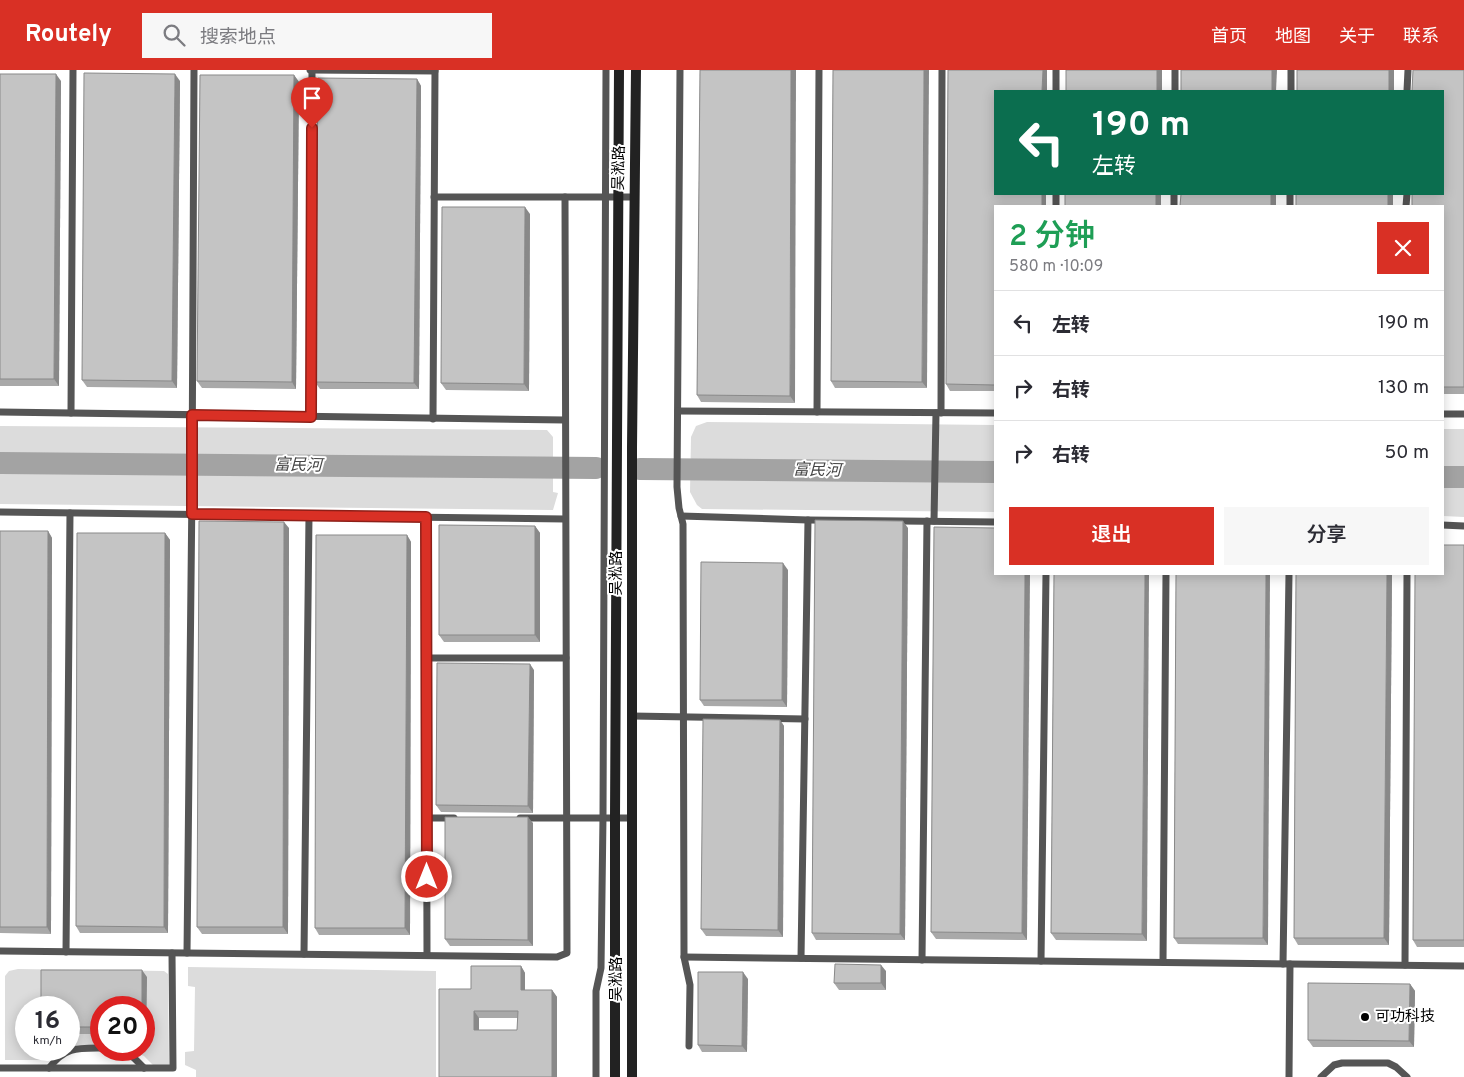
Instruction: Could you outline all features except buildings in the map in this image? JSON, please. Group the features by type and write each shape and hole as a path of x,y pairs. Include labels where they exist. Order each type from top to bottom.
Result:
{"main road":[{"name":"吴淞路","path":"615,1077 619,70"},
{"name":"吴淞路","path":"632,1077 636,70"}],"lane":[{"path":"71,413 73,70"},
{"path":"187,953 192,514 194,70"},
{"path":"311,417 311,70 435,70 433,418"},
{"path":"596,1077 596,991 601,968 603,818 606,70"},
{"path":"680,70 677,487 683,524 684,957 690,985 689,1046"},
{"path":"818,412 819,70"},
{"path":"922,960 930,521 934,498 938,413 942,70"},
{"path":"1056,70 1056,90"},
{"path":"1175,70 1175,90"},
{"path":"1291,70 1291,90"},
{"path":"1407,90 1408,70"},
{"path":"434,197 634,197"},
{"path":"0,951 557,957 567,953 565,197"},
{"path":"678,411 994,413"},
{"path":"0,412 565,420"},
{"path":"1444,414 1464,414"},
{"path":"0,512 565,519"},
{"path":"66,952 70,513"},
{"path":"304,954 309,516"},
{"path":"681,516 808,520 994,522"},
{"path":"426,517 427,955"},
{"path":"801,958 808,520"},
{"path":"1444,525 1464,526"},
{"path":"1041,961 1046,575"},
{"path":"1164,962 1166,575"},
{"path":"1289,575 1287,964 1289,1077"},
{"path":"1406,965 1407,575"},
{"path":"427,658 566,658"},
{"path":"632,716 805,719"},
{"path":"428,818 457,818"},
{"path":"517,818 632,818"},
{"path":"0,1068 173,1068 172,953"},
{"path":"684,957 1464,966"},
{"path":"46,1068 68,1051 90,1048"},
{"path":"137,1061 145,1068"},
{"path":"1321,1077 1334,1065 1379,1063 1388,1063 1407,1077"},
{"path":"46,1068 48,1077"},
{"path":"143,1077 145,1068"}],"shaded area":[{"path":"707,422 994,425 994,512 702,509 697,505 690,492 691,437 696,426"},
{"path":"0,426 547,430 553,437 553,492 558,493 553,510 0,504"},
{"path":"1444,429 1464,429 1464,517 1444,516"},
{"path":"188,967 436,971 436,1077 196,1077 196,1070 185,1065 185,1052 194,1051 195,987 188,986"},
{"path":"18,969 164,971 168,974 169,1065 153,1065 149,1061 155,1061 155,996 90,996 90,1048 80,1048 80,996 15,996 15,1060 5,1060 5,976 9,971"}],"waterway":[{"name":"富民河","path":"0,463 596,468"},
{"name":"富民河","path":"640,469 994,472"},
{"name":"富民河","path":"1444,477 1464,477"}],"place":[{"name":"可功科技","path":"1365,1017"}],"route":[{"path":"312,128 311,417 192,415 192,514 426,517 427,877"}]}
